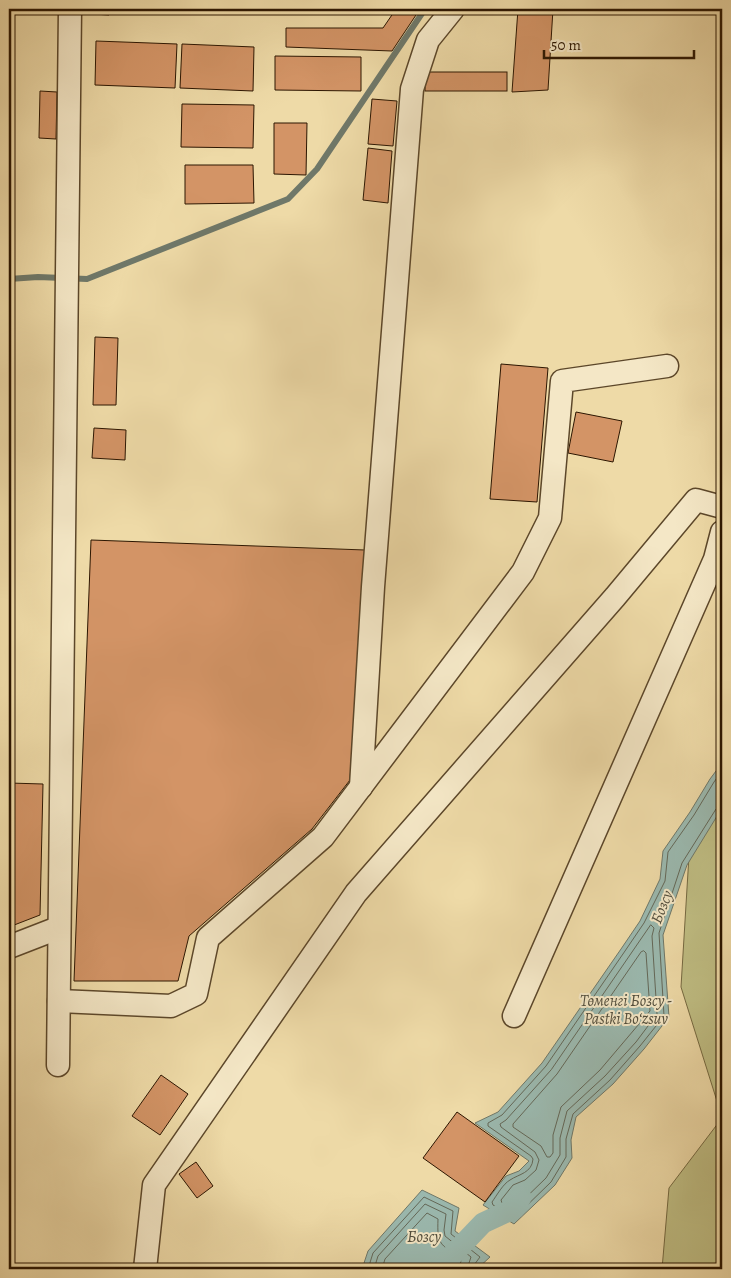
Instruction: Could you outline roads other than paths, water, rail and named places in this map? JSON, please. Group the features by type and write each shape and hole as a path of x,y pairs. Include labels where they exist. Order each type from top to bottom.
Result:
{"street":[{"path":"58,1065 58,928 70,9"},
{"path":"360,787 373,587 412,89 428,40 453,9"},
{"path":"58,1001 171,1006 196,994 208,938 323,837 523,572 550,518 562,381 667,366"},
{"path":"145,1269 154,1186 356,893 615,598 696,500 722,507"},
{"path":"514,1016 715,559 722,532"},
{"path":"9,947 58,928"}],"water":[{"name":"Төменгі Бозсу - Pastki Boʻzsuv","path":"722,763 722,808 687,865 663,935 669,1017 613,1084 576,1117 571,1140 572,1158 555,1185 514,1224 483,1205 506,1176 519,1171 529,1161 475,1123 498,1112 542,1063 621,949 640,921 660,879 663,851"},
{"name":"Бозсу","path":"422,1190 459,1208 455,1231 490,1257 477,1269 362,1269 368,1251"}],"waterway":[{"path":"9,279 38,277 87,279 288,199 317,169 425,9"},
{"name":"Бозсу","path":"439,1269 483,1223 515,1208 521,1197"}]}
